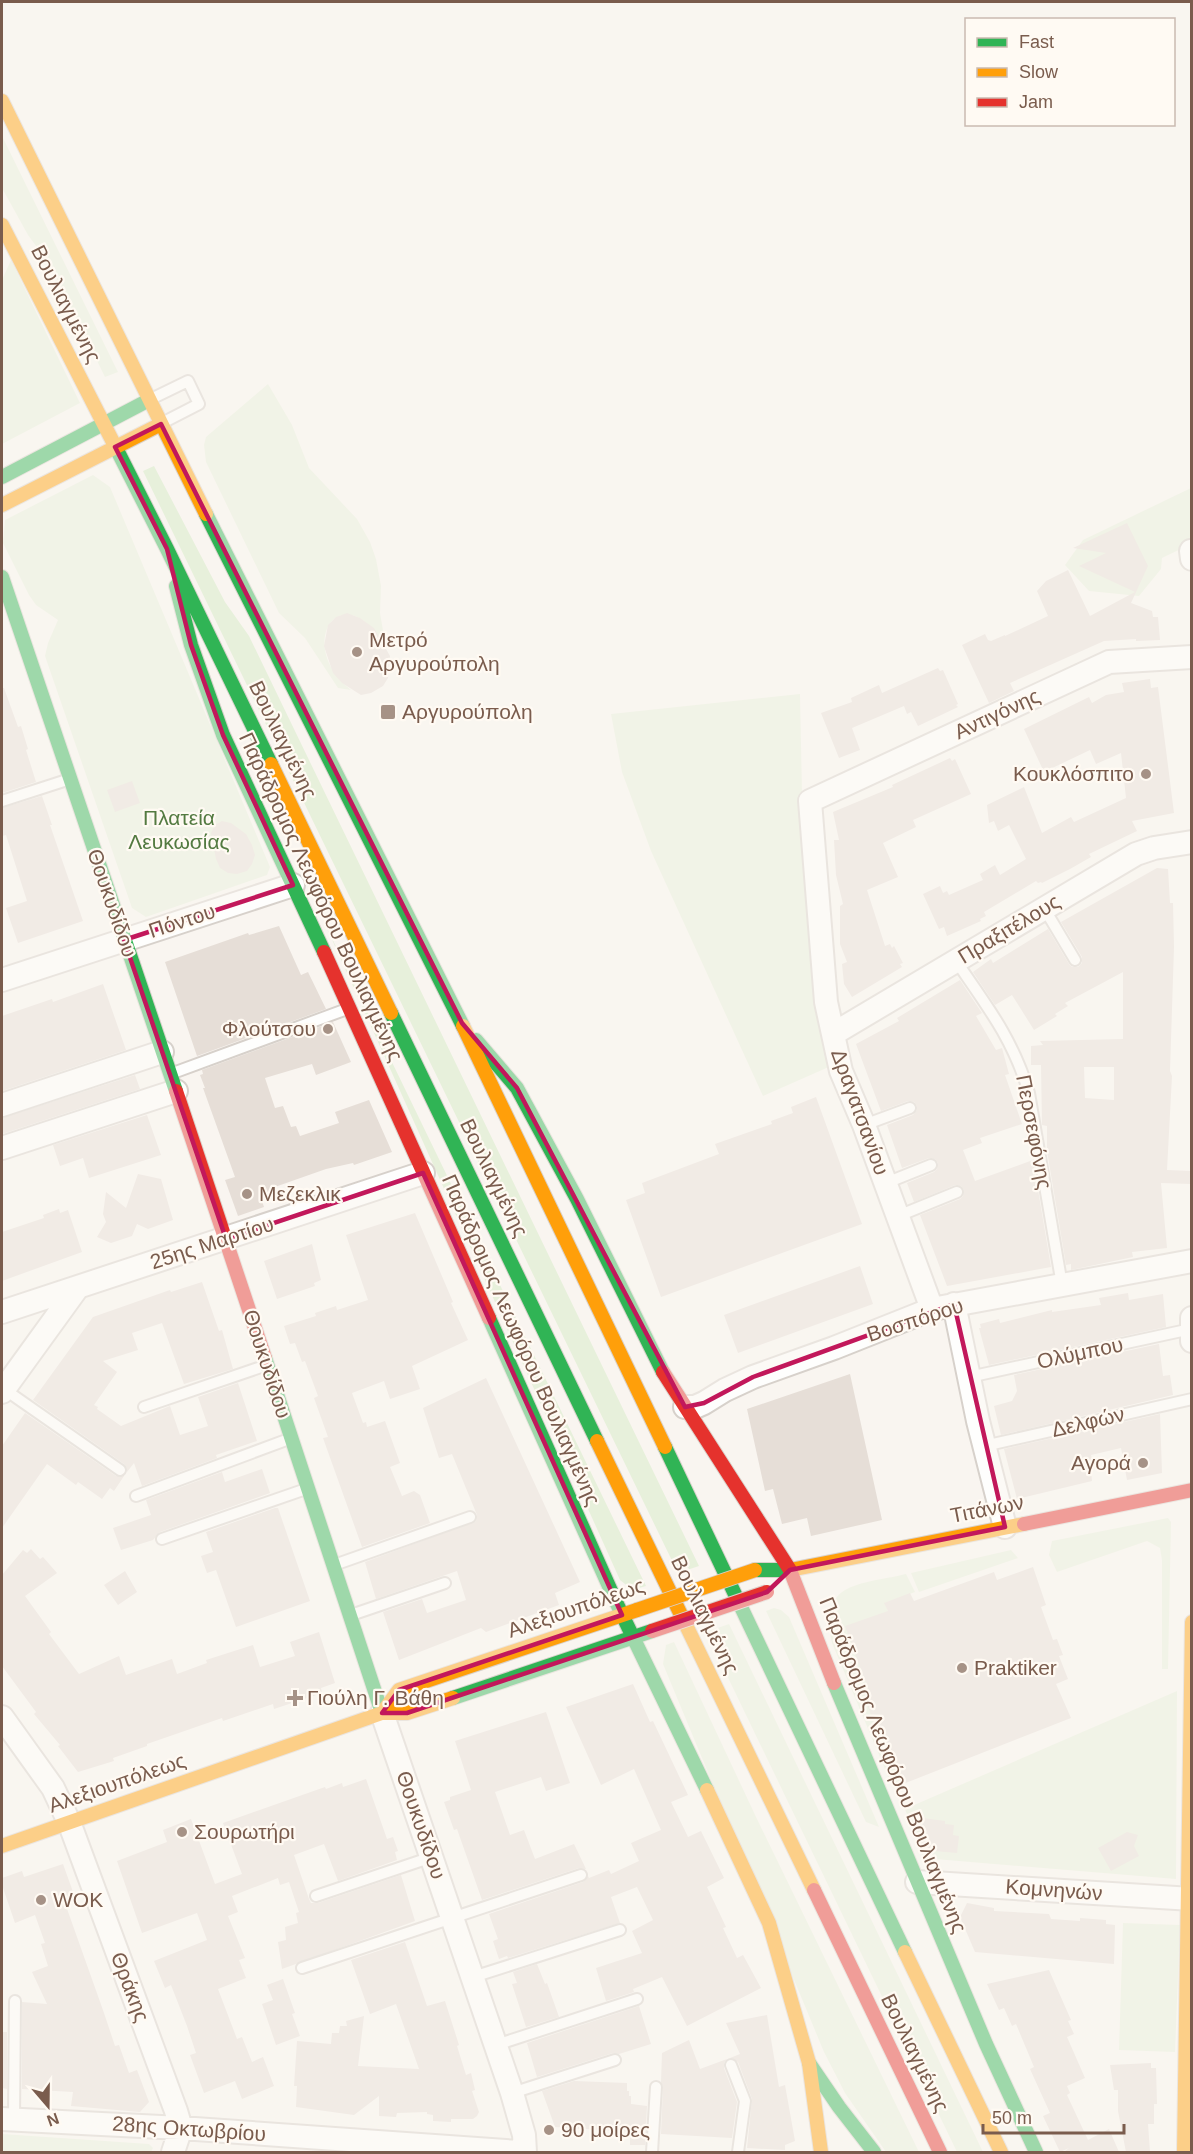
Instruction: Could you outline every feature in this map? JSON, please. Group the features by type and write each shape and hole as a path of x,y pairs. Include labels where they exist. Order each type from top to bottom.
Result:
{"main road":[{"name":"Βουλιαγμένης","path":"2,101 149,400 462,1023 1001,2152"},
{"name":"Βουλιαγμένης","path":"2,225 167,549 940,2152"},
{"path":"2,477 149,400"},
{"path":"2,505 161,424"},
{"name":"Παράδρομος Λεωφόρου Βουλιαγμένης","path":"167,549 191,645 223,735 350,1008 632,1637 667,1705 769,1923 809,2062 821,2152"},
{"name":"Θουκυδίδου","path":"2,577 11,639 70,778 226,1239 382,1713"},
{"name":"Βουλιαγμένης","path":"462,1023 517,1088 577,1199 657,1362 685,1407"},
{"name":"Παράδρομος Λεωφόρου Βουλιαγμένης","path":"685,1407 790,1570 826,1664 917,1882 986,2044 1036,2152"},
{"name":"Τιτάνων","path":"790,1570 1191,1490"},
{"name":"Αλεξιουπόλεως","path":"382,1713 399,1690 755,1570 790,1570"},
{"name":"Αλεξιουπόλεως","path":"2,1846 382,1713 407,1713 767,1592 790,1570"},
{"path":"1184,2152 1190,1899 1191,1622"},
{"path":"809,2062 839,2107 874,2152"}],"street":[{"path":"1191,551 1191,559"},
{"name":"Αντιγόνης","path":"810,801 1109,662 1191,657"},
{"name":"Δραγατσανίου","path":"810,801 826,1002 841,1071 864,1125 932,1309"},
{"name":"Πραξιτέλους","path":"833,1034 1136,854 1154,848 1191,842"},
{"name":"Πόντου","path":"2,980 293,885"},
{"path":"2,1105 162,1052"},
{"path":"2,1148 173,1082"},
{"name":"25ης Μαρτίου","path":"2,1312 423,1173"},
{"name":"Βοσπόρου","path":"685,1407 695,1407 725,1389 753,1377 932,1309 1191,1261"},
{"path":"3,1391 78,1287"},
{"path":"954,1304 984,1446 1005,1527"},
{"path":"1191,1318 1191,1341"},
{"name":"Θουκυδίδου","path":"382,1713 512,2093 524,2135 525,2152"},
{"name":"Θράκης","path":"2,1718 52,1788 69,1822 181,2127"},
{"name":"Κομνηνών","path":"917,1882 1190,1899"},
{"name":"28ης Οκτωβρίου","path":"8,2119 181,2127 519,2152"},
{"path":"174,2152 181,2127"}],"lane":[{"path":"149,400 188,381 199,404 161,424"},
{"path":"2,801 70,778"},
{"path":"1044,908 1075,960"},
{"name":"Περσεφόνης","path":"956,961 1003,1029 1021,1065 1029,1093 1062,1285"},
{"path":"173,1082 350,1008"},
{"path":"864,1125 910,1108"},
{"path":"885,1183 931,1165"},
{"path":"898,1216 957,1192"},
{"name":"Ολύμπου","path":"969,1377 1191,1329"},
{"path":"144,1407 267,1365"},
{"path":"3,1391 120,1470"},
{"name":"Δελφών","path":"984,1446 1191,1399"},
{"path":"136,1496 292,1438"},
{"path":"162,1539 308,1488"},
{"path":"334,1565 470,1517"},
{"path":"351,1615 445,1584"},
{"path":"316,1896 432,1857"},
{"path":"302,1968 581,1875"},
{"path":"473,1977 621,1930"},
{"path":"496,2045 637,1999"},
{"path":"8,2119 15,2001"},
{"path":"512,2093 615,2060"},
{"path":"731,2065 745,2101 738,2152"},
{"path":"652,2152 656,2087"}],"highlighted area":[{"path":"161,424 462,1023 517,1088 685,1407 704,1403 753,1377 954,1304 1005,1527 790,1570 767,1592 407,1713 382,1713 399,1690 622,1615 423,1173 226,1239 124,940 293,885 223,735 191,645 167,549 115,447"}],"green space":[{"path":"2,136 118,372 105,377 50,265 28,235 2,188"},
{"path":"11,260 80,403 2,444 2,280"},
{"path":"268,384 292,425 309,468 357,519 370,542 376,559 381,586 380,613 386,648 369,626 354,616 340,616 330,623 325,637 326,654 334,672 351,690 338,688 305,638 279,613 206,462 204,445 206,437"},
{"path":"154,466 225,602 249,636 699,1566 678,1573 143,471"},
{"name":"Πλατεία Λευκωσίας","path":"93,475 110,487 270,867 267,875 146,917 132,908 45,656 58,620 36,605 3,543 5,520"},
{"path":"1191,488 1191,544 1162,558 1161,569 1139,596 1089,591 1065,565 1083,540"},
{"path":"800,694 802,794 821,1034 831,1066 763,1096 651,851 622,772 611,714"},
{"path":"325,924 646,1586 630,1588 620,1580"},
{"path":"1168,1518 1171,1522 1168,1669 1162,1669 1162,1560 1160,1548 1147,1541 1057,1572 1049,1555 1052,1541"},
{"path":"1011,1550 1018,1558 919,1592 911,1573"},
{"path":"906,1574 915,1592 885,1603 888,1611 870,1694 865,1696 883,1748 889,1746 903,1784 893,1788 832,1643 829,1623 831,1608 837,1597 846,1589"},
{"path":"774,1608 781,1610 789,1617 879,1827 866,1822 766,1611"},
{"path":"729,1624 983,2152 957,2152 706,1632"},
{"path":"674,1642 757,1819 919,2152 886,2152 845,2093 824,2052 663,1664 666,1645"},
{"path":"1177,1691 1176,1879 923,1858 905,1809"},
{"path":"1123,1923 1180,1925 1175,2052 1119,2050"},
{"path":"2,2134 149,2144 153,2148 151,2152 2,2152"}],"building":[{"path":"1127,523 1148,566 1131,603 1152,611 1153,617 1158,617 1160,640 1104,641 1010,683 1014,691 989,703 962,645 985,634 991,641 1048,616 1037,591 1046,581 1068,570 1090,616 1135,592 1079,566 1106,553 1073,548"},
{"name":"Μετρό Αργυρούπολη","path":"347,613 360,618 374,628 390,656 388,678 383,686 371,693 361,695 342,683 333,673 324,646 328,625 336,617"},
{"path":"938,668 940,671 943,670 958,707 918,726 911,712 907,714 904,706 852,728 860,750 839,758 821,713 852,702 851,698 879,685 882,693"},
{"path":"1150,679 1151,688 1158,687 1174,813 1132,821 1137,831 1089,854 1091,857 1042,883 1036,881 984,912 986,916 980,919 981,921 947,936 944,927 939,929 923,894 940,886 943,893 947,891 949,895 983,880 980,874 995,865 1000,875 1026,859 1009,825 998,831 994,821 989,823 987,805 1024,787 1042,833 1071,817 1074,822 1126,798 1121,753 1096,764 1090,750 1044,772 1024,729 1089,697 1092,703 1106,695 1124,692 1122,683"},
{"path":"2,688 4,688 18,727 21,726 36,782 2,793"},
{"path":"950,758 952,761 955,759 971,794 913,820 916,827 883,843 898,877 867,890 885,946 890,944 892,948 894,946 903,963 900,964 902,967 852,997 844,984 842,964 847,962 840,944 840,906 843,904 836,875 834,840 839,840 833,812 893,787 892,785"},
{"path":"132,781 140,803 115,812 107,790"},
{"path":"42,796 83,921 18,943 6,908 27,901 6,835 2,836 2,808"},
{"path":"222,821 231,823 246,834 252,845 255,855 247,871 237,874 228,873 220,868 211,833 215,825"},
{"path":"1157,868 1168,869 1170,903 1173,903 1174,947 1170,1071 1172,1076 1167,1170 1191,1171 1191,1184 1161,1183 1167,1248 1132,1252 1133,1257 1071,1270 1071,1264 1066,1265 1047,1151 1047,1126 1042,1125 1041,1065 1031,1065 1031,1046 1043,1045 1040,1041 1123,1039 1123,972 1065,1003 1068,1006 1055,1014 1057,1016 1034,1030 1012,995 995,1005 973,972 991,959 993,963 1048,929 1069,964 1072,967 1078,967 1082,963 1082,957 1061,922","holes":["1084,1067 1114,1067 1114,1100 1085,1098"]},
{"path":"279,926 301,975 308,972 326,1009 197,1056 165,962 248,933 249,935"},
{"path":"960,980 982,1013 976,1016 996,1050 1002,1048 1009,1074 1005,1075 1022,1124 980,1138 982,1143 963,1150 975,1181 1033,1160 1051,1267 947,1286 920,1215 960,1199 964,1190 961,1186 955,1185 914,1202 907,1183 934,1172 938,1163 935,1159 929,1158 902,1168 887,1125 913,1115 917,1106 914,1102 908,1101 881,1111 856,1044 899,1021 897,1018"},
{"path":"103,984 126,1050 2,1091 2,1016 52,999 53,1002"},
{"path":"333,1022 351,1062 316,1075 312,1064 265,1078 275,1108 283,1106 291,1127 296,1126 300,1136 339,1123 335,1112 369,1100 392,1152 354,1165 353,1163 326,1169 272,1188 273,1191 260,1195 264,1207 238,1216 225,1180 235,1177 203,1088 205,1088 200,1075 203,1074 202,1070"},
{"path":"135,1075 140,1089 2,1134 2,1118"},
{"path":"816,1097 862,1224 661,1297 626,1200 645,1193 642,1183 719,1154 715,1144 772,1124 771,1121 793,1113 791,1107"},
{"path":"147,1115 161,1155 89,1178 83,1158 60,1166 53,1145"},
{"path":"138,1174 161,1179 173,1220 148,1229 137,1224 132,1236 111,1243 97,1237 106,1222 103,1214 106,1192 126,1208"},
{"path":"59,1209 60,1213 68,1210 82,1252 2,1281 2,1232 44,1218 43,1215"},
{"path":"415,1213 468,1340 412,1366 420,1389 390,1399 384,1381 352,1393 363,1423 366,1422 367,1427 385,1421 400,1463 390,1467 402,1496 414,1491 420,1495 430,1523 362,1547 323,1438 328,1437 314,1398 318,1396 305,1361 302,1362 295,1343 290,1344 284,1326 316,1316 315,1313 336,1306 337,1310 368,1300 346,1235"},
{"path":"312,1244 321,1280 314,1283 315,1286 277,1299 264,1261"},
{"path":"860,1266 873,1304 738,1353 724,1315"},
{"path":"202,1282 219,1331 222,1330 233,1369 184,1384 162,1323 132,1333 138,1350 103,1361 117,1372 94,1405 121,1426 170,1406 180,1435 208,1426 198,1397 238,1383 257,1441 216,1455 217,1458 142,1486 134,1463 127,1472 124,1464 33,1400 93,1317 170,1290 171,1292"},
{"path":"1128,1293 1129,1300 1163,1294 1166,1327 989,1365 979,1328 981,1328 980,1324 999,1319 1000,1323 1052,1310 1052,1312 1101,1305 1099,1298"},
{"path":"1159,1344 1163,1376 1170,1375 1173,1395 1001,1435 994,1406 1012,1401 1017,1391 1014,1375"},
{"path":"850,1374 882,1520 811,1536 807,1518 782,1524 773,1489 765,1491 747,1409"},
{"path":"486,1378 580,1582 555,1593 559,1605 486,1632 481,1628 399,1660 383,1612 422,1599 427,1613 466,1600 457,1571 376,1599 365,1562 476,1521 477,1515 452,1454 439,1458 423,1408"},
{"path":"25,1413 116,1476 124,1476 114,1491 110,1488 102,1499 78,1482 76,1485 47,1464 2,1528 2,1446"},
{"path":"1160,1414 1162,1473 1127,1480 1121,1448 1091,1455 1092,1481 1017,1499 1004,1449"},
{"path":"262,1469 270,1493 160,1532 153,1540 121,1550 113,1528 151,1515 146,1500 222,1472 225,1482"},
{"path":"278,1508 310,1601 236,1627 216,1570 207,1573 201,1556 213,1552 206,1532"},
{"path":"31,1549 40,1559 43,1557 57,1573 25,1596 51,1632 49,1634 79,1674 119,1656 126,1675 172,1659 177,1674 207,1663 206,1660 253,1645 260,1667 295,1656 290,1642 319,1632 335,1683 321,1688 322,1693 274,1709 273,1704 223,1721 222,1718 147,1744 147,1746 113,1758 114,1761 78,1772 58,1746 60,1745 34,1714 36,1712 2,1666 2,1575 23,1550 27,1553"},
{"name":"Praktiker","path":"1033,1567 1046,1605 1041,1607 1053,1640 1057,1639 1063,1655 1059,1656 1068,1679 1056,1684 1071,1718 903,1784 889,1746 883,1748 864,1696 870,1694 845,1626 888,1611 884,1603 910,1593 914,1601 994,1572 997,1580"},
{"path":"125,1571 137,1592 118,1605 104,1585"},
{"path":"633,1684 688,1795 671,1802 688,1837 701,1831 724,1878 707,1887 726,1927 723,1928 737,1958 743,1955 761,1988 687,2026 662,1977 633,1989 634,1992 606,2001 596,1968 642,1953 632,1931 653,1920 637,1887 611,1897 620,1923 508,1958 507,1956 499,1959 493,1941 498,1939 489,1914 583,1882 588,1876 589,1878 609,1870 611,1874 639,1861 631,1843 661,1830 634,1769 601,1785 566,1707"},
{"path":"546,1712 570,1783 546,1791 541,1777 495,1792 510,1835 524,1830 535,1859 574,1844 586,1869 579,1868 482,1900 457,1829 454,1830 444,1802 450,1800 450,1797 471,1790 455,1741"},
{"path":"366,1779 387,1839 393,1837 398,1851 395,1852 397,1860 338,1881 324,1844 294,1855 309,1899 311,1903 318,1903 401,1875 415,1921 282,1969 278,1942 286,1940 285,1927 298,1923 296,1913 299,1912 289,1882 280,1885 278,1878 232,1896 238,1912 228,1916 245,1958 239,1960 246,1978 218,1989 237,2039 242,2037 252,2062 263,2057 274,2086 242,2099 235,2081 204,2093 190,2055 196,2053 187,2026 171,1985 165,1988 154,1961 207,1940 197,1913 142,1933 117,1861 167,1842 163,1830 191,1819 215,1884 242,1874 223,1823 325,1787 326,1789 342,1783 343,1787"},
{"path":"923,1818 945,1821 945,1824 954,1825 953,1835 959,1836 957,1853 923,1850 920,1842"},
{"path":"1127,1832 1138,1835 1134,1846 1139,1856 1111,1871 1098,1848"},
{"path":"63,1864 77,1903 66,1906 115,2046 119,2045 129,2073 137,2070 149,2102 140,2112 71,2106 73,2092 22,2089 22,2002 47,2004 32,1972 48,1966 41,1944 45,1943 35,1915 15,1923 2,1885 2,1878 22,1871 24,1877"},
{"path":"967,1903 994,1908 994,1911 1049,1914 1051,1919 1106,1920 1106,1924 1115,1925 1114,1964 975,1952 960,1917"},
{"path":"405,1942 427,2006 445,2001 466,2075 471,2073 475,2090 472,2091 479,2112 477,2116 473,2119 451,2119 451,2122 433,2121 433,2115 427,2112 397,2113 396,2117 379,2116 379,2096 354,2115 296,2107 297,2086 294,2086 297,2041 331,2044 332,2033 339,2033 340,2026 347,2026 346,2021 364,2016 358,2066 419,2069 396,2004 370,2014 351,1960"},
{"path":"537,1964 545,1984 547,1983 559,2017 526,2027 512,1984 517,1983 513,1972"},
{"path":"1049,1970 1071,2020 1068,2021 1074,2034 1067,2037 1085,2078 1067,2086 1070,2093 1067,2095 1088,2140 1109,2129 1119,2152 1064,2152 1069,2148 1060,2152 1043,2116 1050,2113 1030,2069 1034,2067 1016,2024 1012,2026 1004,2008 999,2010 987,1984"},
{"path":"283,1979 300,2036 276,2045 262,2004 273,2000 267,1985"},
{"path":"639,2006 651,2044 619,2054 613,2053 537,2077 527,2043"},
{"path":"767,2015 779,2087 785,2085 795,2141 785,2145 785,2150 747,2148 752,2099 738,2062 730,2058 740,2054 726,2023"},
{"path":"2,2032 7,2032 7,2089 2,2088"},
{"path":"689,2040 700,2069 727,2059 724,2068 737,2102 732,2138 661,2134 662,2053"},
{"path":"1151,2063 1151,2068 1156,2068 1157,2104 1154,2104 1154,2124 1148,2124 1150,2152 1126,2152 1118,2111 1118,2090 1114,2090 1110,2065"},
{"path":"574,2081 627,2083 631,2104 647,2106 645,2145 630,2145 630,2132 555,2127 542,2091"}],"traffic: fast":[{"path":"2,477 149,400"},
{"path":"114,444 271,764"},
{"path":"206,514 463,1026"},
{"path":"2,577 176,1091"},
{"path":"176,586 191,645 223,735 324,952"},
{"path":"391,1013 597,1441"},
{"path":"476,1040 517,1088 577,1199 663,1372"},
{"path":"489,1318 616,1602 707,1790"},
{"path":"265,1358 382,1713"},
{"path":"665,1447 905,1952"},
{"path":"755,1570 790,1570"},
{"path":"453,1698 652,1631"},
{"path":"834,1683 986,2044 1036,2152"},
{"path":"809,2063 874,2152"}],"traffic: slow":[{"path":"2,101 206,514"},
{"path":"2,225 114,444"},
{"path":"2,505 161,424"},
{"path":"271,764 391,1013"},
{"path":"463,1026 665,1447"},
{"path":"597,1441 814,1890"},
{"path":"790,1570 1024,1524"},
{"path":"637,1610 755,1570"},
{"path":"382,1713 399,1690 637,1610"},
{"path":"1184,2152 1192,1622"},
{"path":"2,1846 382,1713 407,1713 453,1698"},
{"path":"707,1790 769,1923 809,2063 821,2152"},
{"path":"905,1952 1001,2152"}],"traffic: jam":[{"path":"324,952 489,1318"},
{"path":"176,1091 265,1358"},
{"path":"663,1372 790,1570 834,1683"},
{"path":"1024,1524 1192,1490"},
{"path":"652,1631 767,1592"},
{"path":"814,1890 940,2152"}],"place":[{"name":"Μετρό Αργυρούπολη","path":"357,652"},
{"name":"Αργυρούπολη","path":"388,712"},
{"name":"Κουκλόσπιτο","path":"1146,774"},
{"name":"Φλούτσου","path":"328,1029"},
{"name":"Μεζεκλικ","path":"247,1194"},
{"name":"Αγορά","path":"1143,1463"},
{"name":"Praktiker","path":"962,1668"},
{"name":"Γιούλη Γ. Βάθη","path":"295,1698"},
{"name":"Σουρωτήρι","path":"182,1832"},
{"name":"WOK","path":"41,1900"},
{"name":"90 μοίρες","path":"549,2130"}]}
